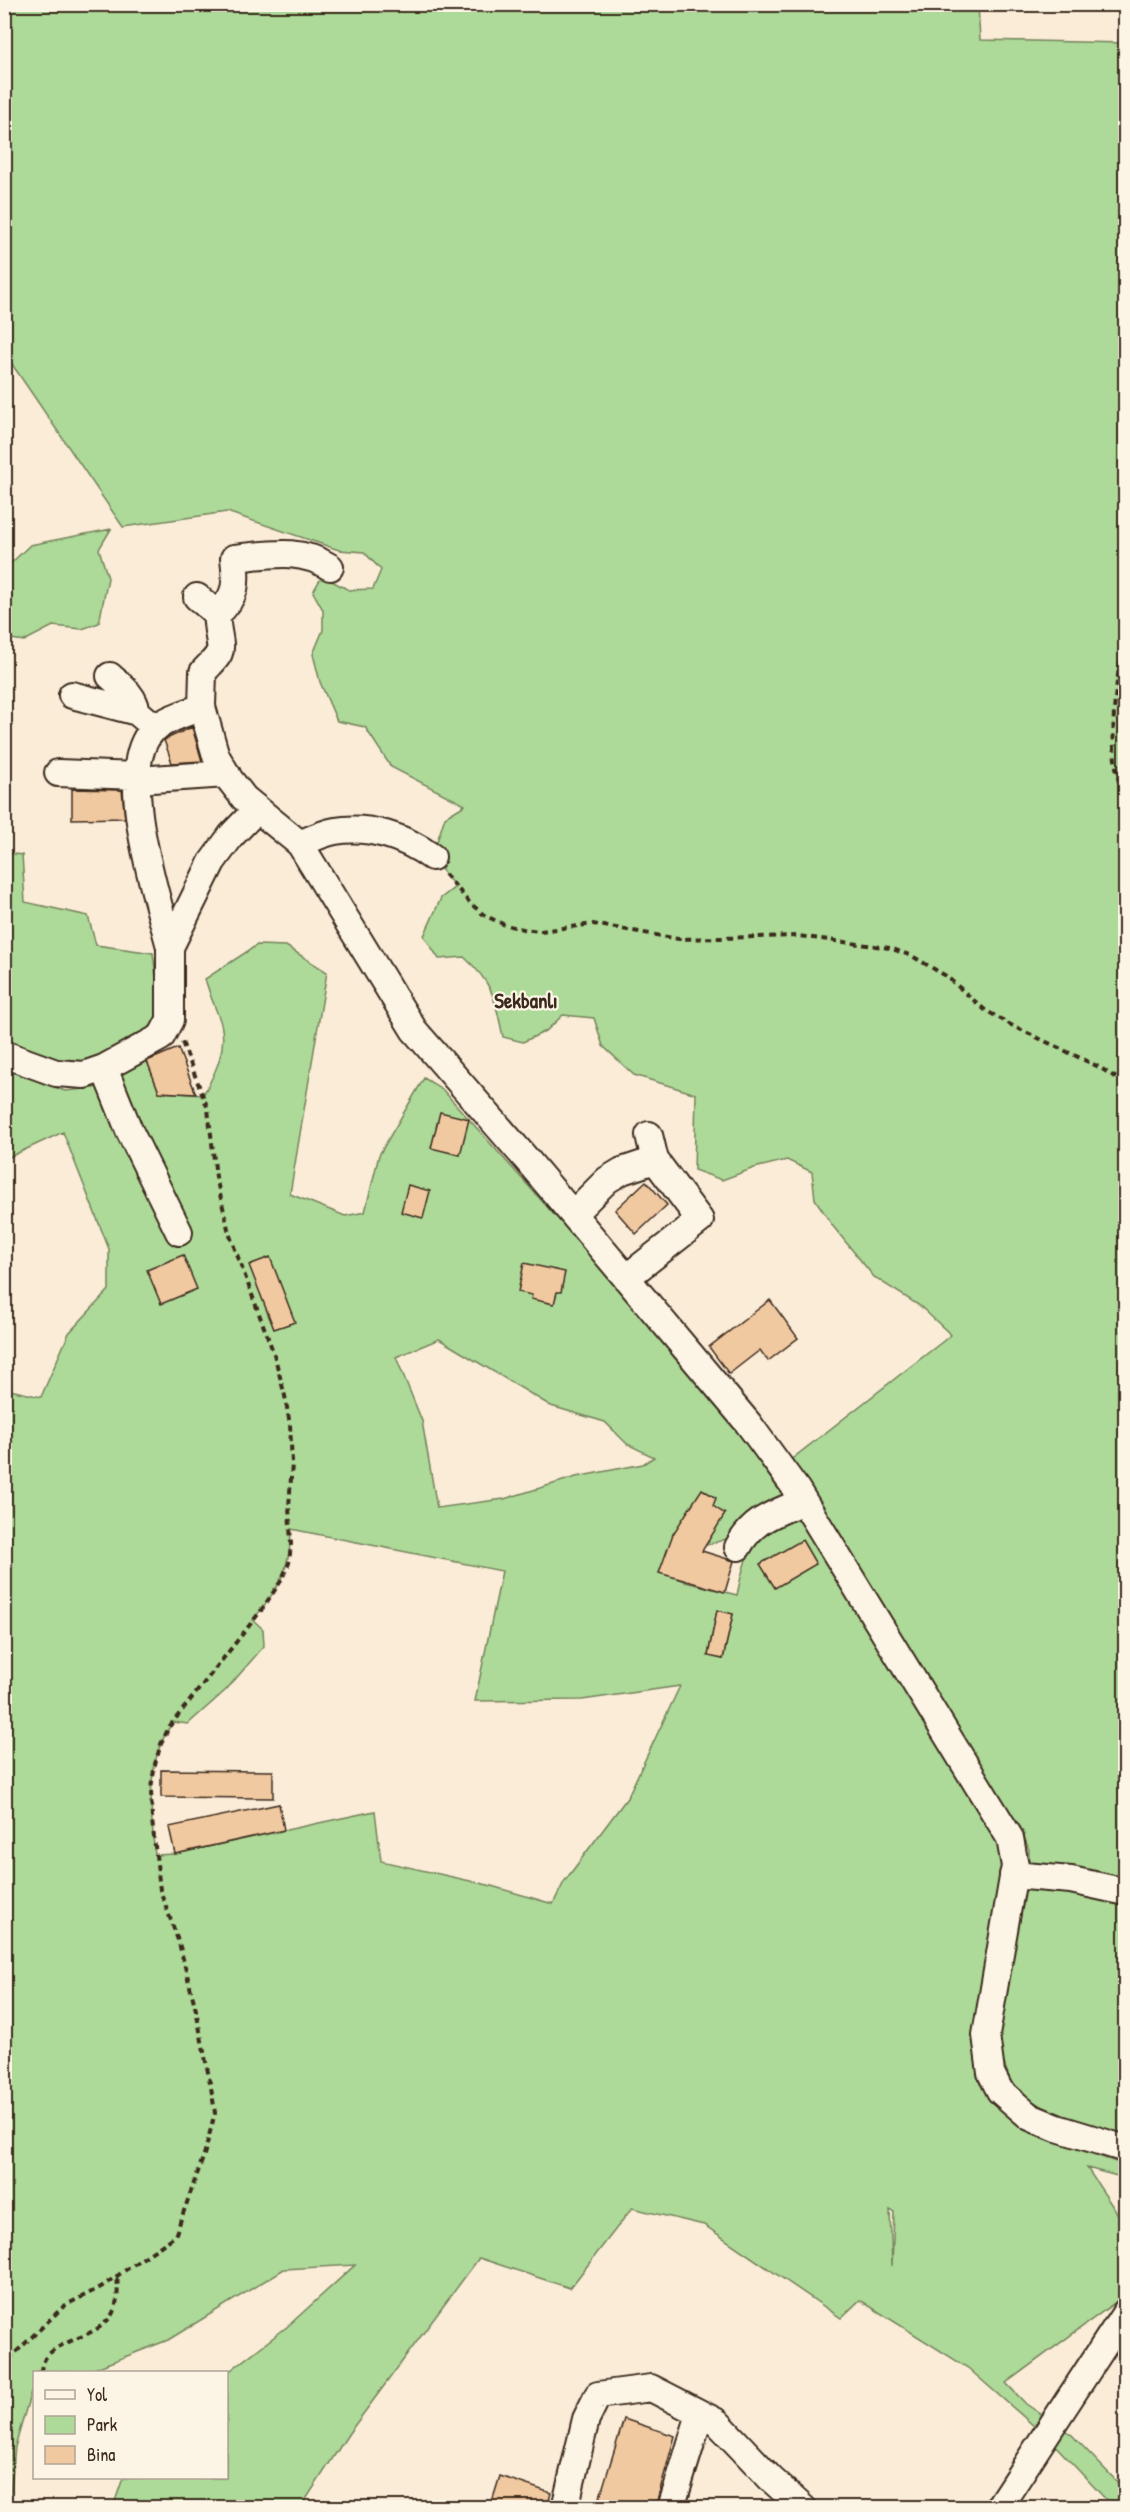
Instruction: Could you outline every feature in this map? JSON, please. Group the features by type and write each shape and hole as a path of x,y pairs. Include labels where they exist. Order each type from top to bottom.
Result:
{"street":[{"path":"330,567 304,554 234,558 237,580 234,593 227,606 217,614 215,626 221,647 219,653 203,672 202,706 216,756 244,798 300,844 414,1030 573,1214 748,1423 803,1501 953,1747 1004,1826 1014,1849 1013,1875 986,2035 991,2073 1000,2091 1030,2117 1057,2128 1125,2149"},
{"path":"197,597 217,614"},
{"path":"4,1054 35,1067 72,1075 84,1075 104,1068 152,1044 161,1037 170,1020 170,947 136,798 137,778 150,733 146,720 128,692 110,676"},
{"path":"72,695 146,720 202,706"},
{"path":"58,773 137,778 227,774"},
{"path":"170,947 212,862 231,836 256,809"},
{"path":"300,844 336,830 359,830 402,838 432,857"},
{"path":"104,1068 129,1130 179,1232"},
{"path":"626,1278 700,1220 655,1160 649,1135"},
{"path":"573,1214 607,1180 622,1171 655,1160"},
{"path":"738,1547 746,1532 757,1522 803,1501"},
{"path":"1013,1875 1071,1880 1125,1892"},
{"path":"998,2508 1125,2312"},
{"path":"565,2508 586,2418 598,2395 651,2388 717,2422 771,2479 803,2508"},
{"path":"671,2508 700,2414"}],"path":[{"path":"1125,640 1116,679 1113,711 1116,765 1121,792 1125,800"},
{"path":"432,857 455,887 484,915 505,925 523,929 541,931 593,924 680,939 798,936 890,948 912,956 946,976 985,1010 1099,1067 1125,1084"},
{"path":"4,2369 12,2356 64,2306 101,2287 175,2236 204,2155 214,2113 196,2010 179,1943 160,1890 152,1820 151,1788 161,1744 181,1711 260,1612 281,1581 289,1563 292,1463 290,1425 285,1396 274,1354 242,1275 229,1233 216,1177 208,1109 187,1052 170,1020"},
{"path":"41,2371 41,2365 47,2354 62,2345 82,2338 111,2316 116,2304 117,2274"}],"green space":[{"path":"978,4 980,40 1125,43 1125,2137 1055,2113 1032,2101 1011,2082 1001,2056 998,2028 1029,1875 1029,1850 1021,1828 931,1699 788,1462 951,1335 920,1306 874,1277 832,1225 815,1199 812,1172 787,1160 754,1168 722,1180 694,1170 696,1094 634,1075 603,1046 594,1018 563,1015 546,1031 523,1042 503,1037 492,993 482,976 464,957 439,959 424,936 441,898 455,887 432,857 445,817 465,805 391,767 365,727 337,721 320,682 313,654 323,630 323,610 313,592 322,576 349,590 373,589 381,570 364,552 339,550 227,512 123,527 5,354 4,5"},
{"path":"111,529 99,549 108,578 99,623 82,629 53,626 24,641 5,638 5,569 30,545"},
{"path":"5,853 22,855 25,902 88,916 96,945 153,953 158,995 155,1022 127,1047 72,1067 5,1043"},
{"path":"257,945 286,946 327,972 290,1194 345,1216 365,1212 379,1155 424,1078 442,1089 608,1275 627,1292 734,1427 784,1497 739,1521 733,1537 697,1548 685,1582 737,1595 749,1552 761,1533 779,1521 803,1520 990,1827 1000,1851 1001,1875 976,2026 979,2082 994,2104 1036,2135 1125,2165 1125,2178 1087,2168 1125,2225 1125,2295 1006,2383 1026,2404 1072,2435 1125,2490 1125,2507 1113,2507 1052,2442 968,2368 860,2300 841,2318 704,2225 632,2208 570,2288 479,2258 349,2433 301,2507 113,2507 123,2479 228,2479 228,2372 288,2326 355,2265 284,2269 168,2340 89,2371 33,2371 33,2385 15,2447 9,2507 5,2507 5,1389 41,1397 69,1333 109,1290 109,1249 63,1132 5,1159 4,1068 65,1091 94,1088 147,1061 159,1092 203,1095 220,1056 223,1036 205,979","holes":["439,1339 551,1406 605,1422 627,1444 654,1457 643,1464 576,1477 504,1499 437,1508 422,1421 396,1357","291,1529 502,1571 475,1701 582,1700 680,1686 627,1798 564,1882 553,1904 488,1885 381,1861 375,1811 175,1854 155,1855 152,1786 154,1769 164,1737 173,1722 188,1724 226,1690 264,1646 263,1629 253,1620 276,1588 286,1568","717,1611 733,1614 723,1659 708,1655","890,2210 894,2212 892,2266"]}],"building":[{"path":"192,727 202,761 172,763 164,740"},
{"path":"72,789 122,790 125,818 72,819"},
{"path":"178,1048 196,1094 159,1092 147,1061"},
{"path":"440,1112 469,1119 460,1155 431,1148"},
{"path":"646,1181 667,1205 636,1234 615,1210"},
{"path":"408,1185 430,1191 423,1218 401,1212"},
{"path":"183,1255 197,1289 161,1304 147,1270"},
{"path":"270,1257 295,1322 274,1329 249,1265"},
{"path":"524,1263 565,1272 561,1292 557,1292 554,1304 531,1299 532,1295 518,1292"},
{"path":"770,1300 798,1338 768,1361 760,1350 729,1374 709,1347"},
{"path":"702,1489 716,1498 713,1506 725,1514 702,1551 734,1561 725,1592 659,1573 673,1534"},
{"path":"802,1540 816,1564 775,1588 760,1564"},
{"path":"717,1610 733,1614 723,1659 708,1656"},
{"path":"161,1770 273,1771 273,1798 161,1797"},
{"path":"279,1804 284,1830 175,1854 169,1827"},
{"path":"624,2419 675,2436 655,2508 609,2508 598,2503"},
{"path":"500,2476 551,2493 547,2508 490,2508"}],"district":[{"name":"Sekbanlı","path":"526,1001"}]}
